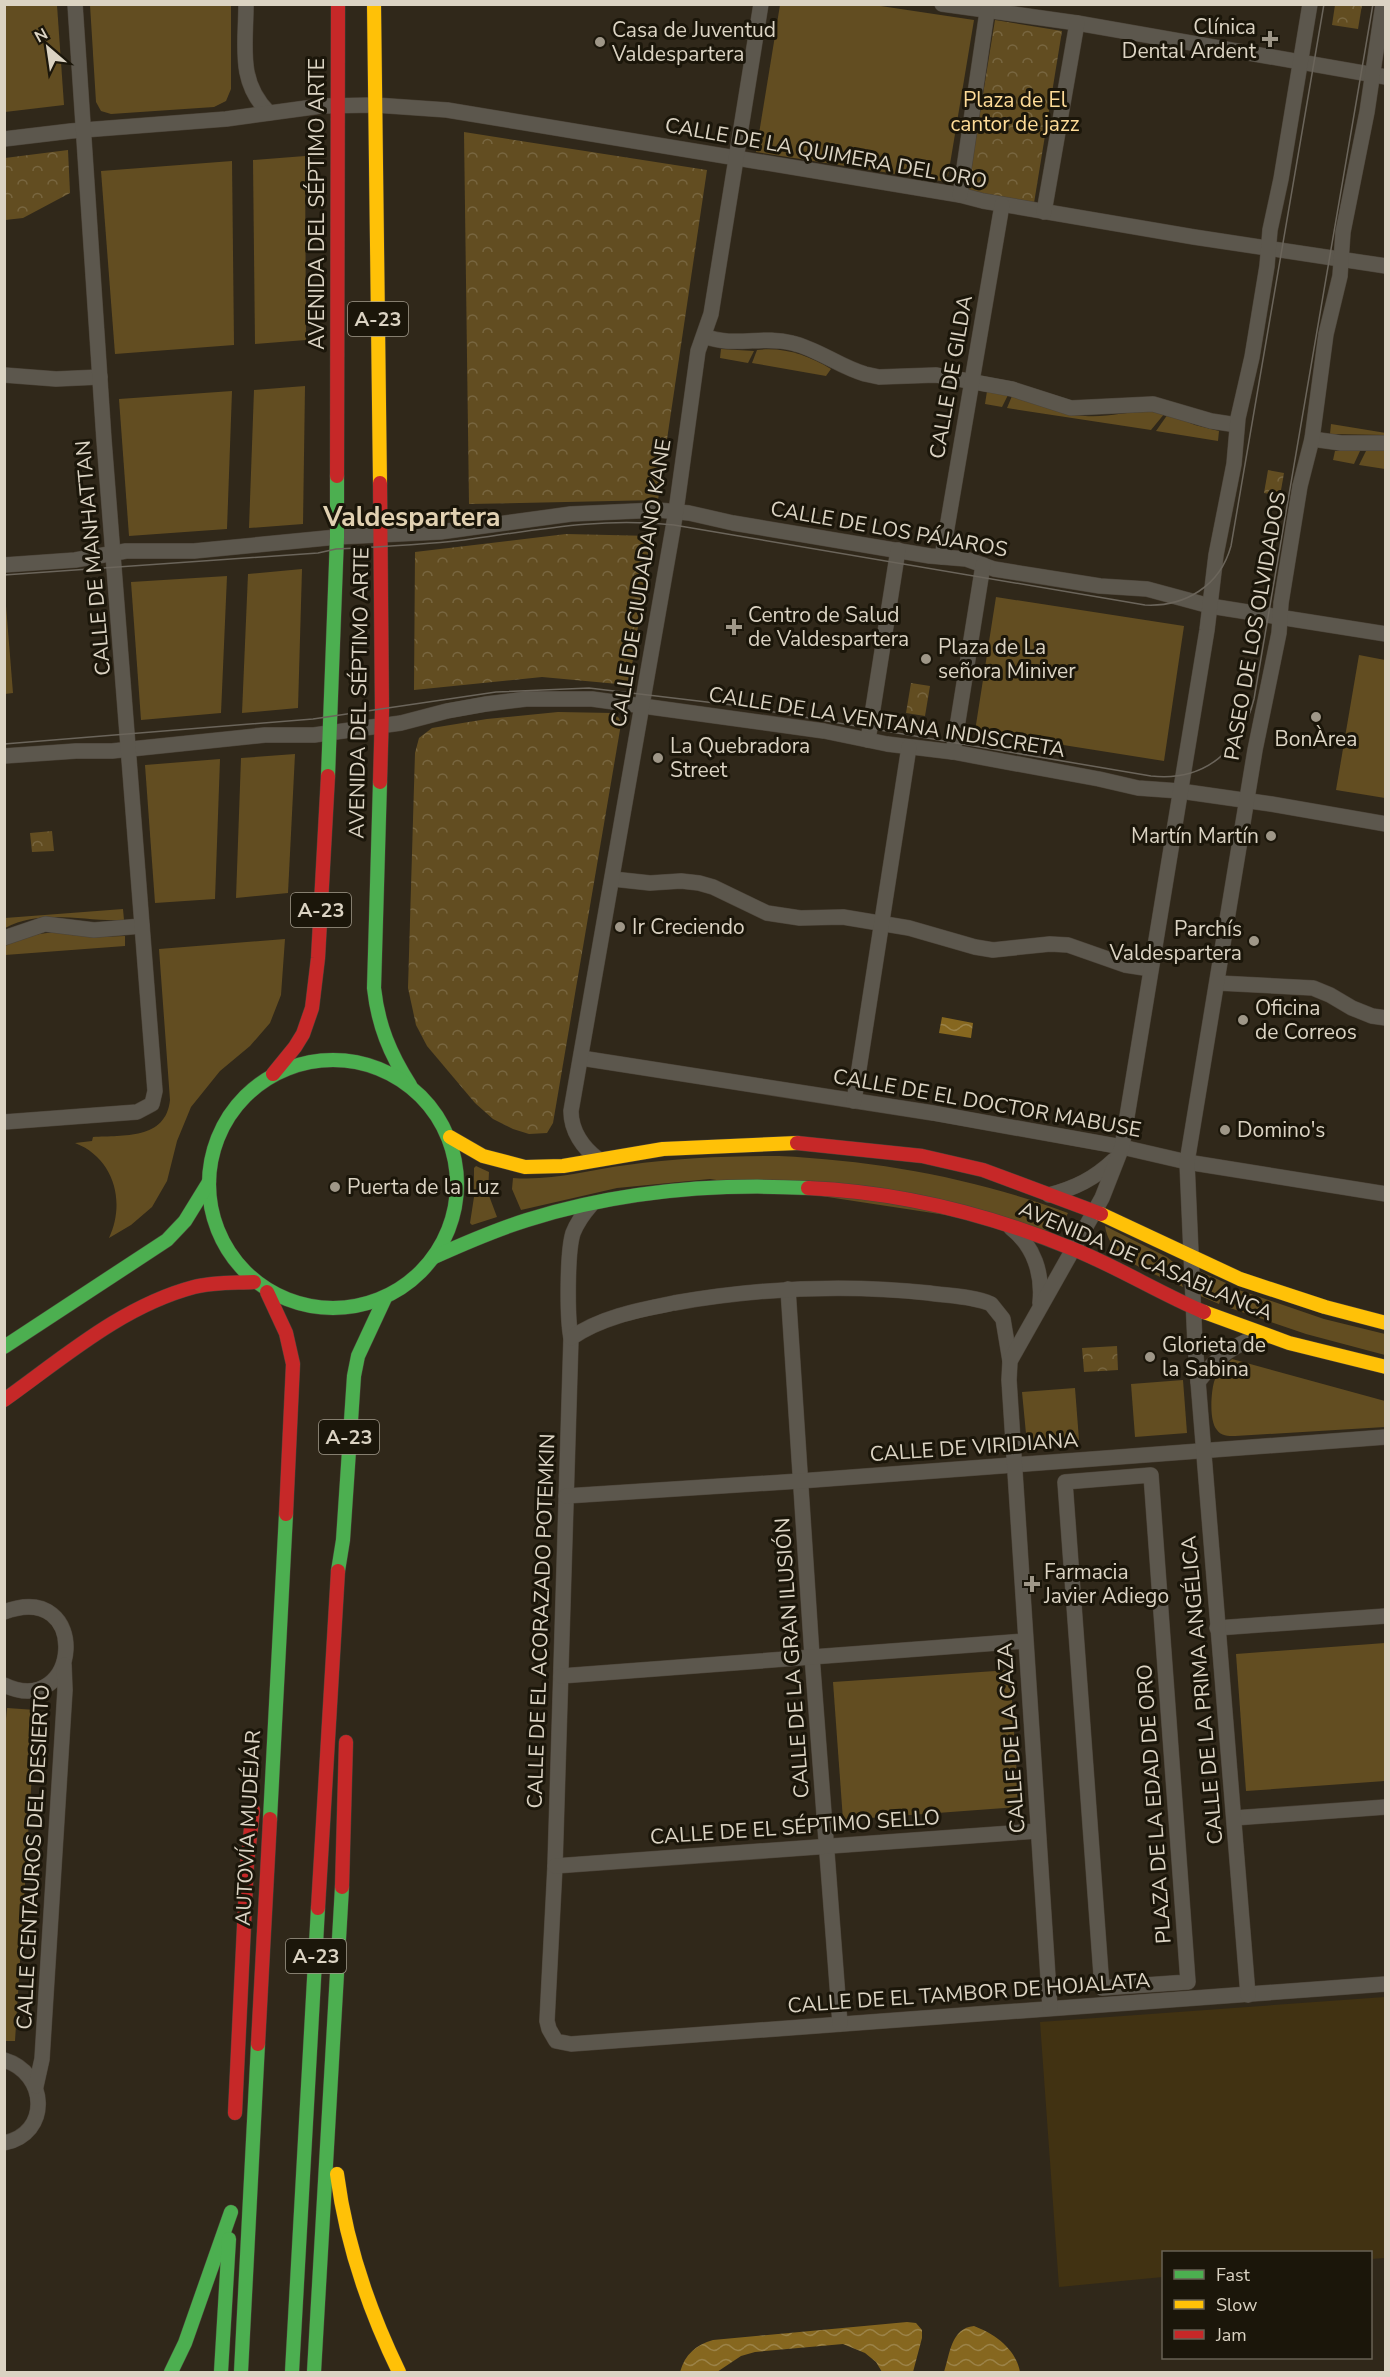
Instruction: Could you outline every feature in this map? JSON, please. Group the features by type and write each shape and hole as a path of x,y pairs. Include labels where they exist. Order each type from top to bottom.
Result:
{"main road":[{"name":"AVENIDA DEL SÉPTIMO ARTE","path":"273,1074 293,1051 314,1010 318,970 337,537 338,4"},
{"name":"AVENIDA DEL SÉPTIMO ARTE","path":"374,4 382,534 382,725 374,987 378,1023 385,1044 390,1056 410,1085"},
{"name":"A-23","path":"317,1060 339,1060 381,1069 410,1085 434,1112 450,1137 457,1165 459,1184 456,1208 449,1229 434,1257 415,1278 385,1298 357,1305 335,1307 297,1302 267,1292 254,1282 236,1261 220,1235 213,1214 209,1182 216,1143 237,1105 273,1074 294,1065 317,1060"},
{"name":"AVENIDA DE CASABLANCA","path":"450,1137 483,1156 525,1167 557,1167 663,1149 788,1142 922,1156 983,1170 1094,1211 1140,1231 1190,1257 1273,1291 1386,1323"},
{"path":"4,1347 167,1240 185,1221 209,1182"},
{"name":"AVENIDA DE CASABLANCA","path":"434,1257 519,1222 591,1205 672,1190 743,1186 810,1188 871,1194 923,1202 1006,1224 1073,1249 1193,1307 1267,1336 1386,1368"},
{"path":"4,1400 109,1328 162,1298 200,1286 254,1282"},
{"name":"AUTOVÍA MUDÉJAR","path":"241,2373 293,1355 285,1324 267,1292"},
{"name":"A-23","path":"292,2373 337,1575 343,1540 354,1376 360,1351 385,1298"},
{"path":"343,1540 348,1628"},
{"path":"259,1757 271,1650 280,1620"},
{"path":"314,2373 343,1869 346,1731"},
{"path":"235,2131 247,1864 255,1792"},
{"path":"332,2053 334,2145 340,2200 358,2276 384,2343 399,2373"},
{"path":"171,2373 185,2343 231,2207 221,2373"}],"street":[{"name":"CALLE DE MANHATTAN","path":"4,1122 131,1113 149,1107 155,1091 100,377 75,4"},
{"path":"246,4 248,81 255,95 269,113"},
{"name":"CALLE DE CIUDADANO KANE","path":"598,1159 584,1146 571,1118 676,512 698,351 711,314 761,4"},
{"path":"942,4 987,12 1031,11 1077,23 1379,76"},
{"path":"1010,1360 1094,1211 1120,1151 1210,606 1216,555 1234,464 1237,425 1252,357 1268,248 1310,4"},
{"name":"PASEO DE LOS OLVIDADOS","path":"1190,1257 1187,1162 1246,802 1279,633 1300,486 1312,439 1326,334 1340,276 1343,232 1367,112 1379,76 1383,4"},
{"path":"960,195 987,12"},
{"path":"1044,212 1077,23"},
{"name":"CALLE DE LA QUIMERA DEL ORO","path":"4,139 226,119 339,105 375,105 458,112 1268,248"},
{"name":"CALLE DE GILDA","path":"942,557 1002,205"},
{"path":"1268,248 1386,266"},
{"path":"704,336 719,342 732,343 776,340 790,342 865,375 936,375 1012,389 1071,408 1153,404 1203,419 1237,425"},
{"path":"4,375 56,379 100,377"},
{"path":"1312,439 1356,444 1386,443"},
{"name":"CALLE DE LOS PÁJAROS","path":"4,565 75,560 114,553 230,548 337,537 450,531 571,514 642,510 676,512 898,550 966,559 994,569 1100,586 1147,589 1210,606 1386,634"},
{"path":"868,741 898,550"},
{"path":"953,752 983,565"},
{"name":"CALLE DE LA VENTANA INDISCRETA","path":"4,756 75,751 101,752 218,739 330,733 526,699 592,699 643,708 698,712 824,731 868,741 953,752 1138,788 1180,791 1386,824"},
{"path":"854,1101 909,747"},
{"path":"613,879 651,884 681,881 699,883 775,915 800,918 832,916 923,930 958,943 993,950 1050,944 1068,945 1114,962 1151,969"},
{"path":"4,938 45,924 94,930 142,926"},
{"path":"1218,983 1313,988 1352,1008 1372,1016 1386,1018"},
{"name":"CALLE DE EL DOCTOR MABUSE","path":"581,1058 854,1101 1120,1151 1386,1194"},
{"path":"1049,1194 1087,1181 1120,1151"},
{"name":"CALLE DE EL ACORAZADO POTEMKIN","path":"556,2041 552,2037 547,2021 561,1676 571,1338 568,1324 570,1246 574,1231 591,1205"},
{"path":"1006,1224 1023,1240 1032,1254 1040,1277 1040,1305"},
{"name":"CALLE DE LA PRIMA ANGÉLICA","path":"1190,1257 1217,1628 1248,1995"},
{"path":"571,1338 588,1326 652,1308 730,1294 788,1289 893,1290 983,1300 998,1310 1003,1319 1010,1360 1014,1465"},
{"name":"CALLE DE LA GRAN ILUSIÓN","path":"788,1289 812,1656 840,2024"},
{"path":"1198,1382 1222,1354 1237,1345 1267,1336"},
{"name":"CALLE DE VIRIDIANA","path":"566,1496 800,1481 1386,1437"},
{"name":"CALLE DE LA CAZA","path":"1014,1465 1050,2008"},
{"name":"PLAZA DE LA EDAD DE ORO","path":"1151,1475 1188,1982 1102,1988 1065,1482 1151,1475"},
{"name":"CALLE CENTAUROS DEL DESIERTO","path":"4,1611 30,1606 54,1617 62,1627 67,1639 68,1653 64,1665 65,1702 42,2059 36,2086 39,2103 33,2123 19,2137 4,2143"},
{"path":"1217,1628 1386,1616"},
{"path":"561,1676 1025,1641"},
{"path":"4,1685 25,1690 37,1689 53,1680 64,1665"},
{"path":"1234,1818 1386,1807"},
{"name":"CALLE DE EL SÉPTIMO SELLO","path":"555,1866 1038,1831"},
{"name":"CALLE DE EL TAMBOR DE HOJALATA","path":"556,2041 572,2044 1386,1984"},
{"path":"4,2060 24,2069 36,2086"}],"shaded area":[{"path":"1385,1997 1385,2258 1372,2259 1372,2251 1162,2251 1162,2277 1059,2287 1040,2022"}],"green space":[{"path":"4,5 57,5 64,105 5,112"},
{"path":"90,5 231,5 231,89 226,101 214,107 111,114 101,111 96,102"},
{"path":"780,5 874,5 974,20 947,182 756,152"},
{"path":"1335,5 1362,5 1358,29 1332,25"},
{"name":"Plaza de El cantor de jazz","path":"995,20 1062,31 1034,203 967,193"},
{"path":"464,132 707,170 658,500 469,504"},
{"path":"68,150 70,193 23,218 5,220 5,158"},
{"path":"305,156 306,340 255,344 253,160"},
{"path":"232,161 234,345 115,354 101,171"},
{"path":"721,349 754,351 748,363 720,358"},
{"path":"757,350 795,353 831,369 826,376 752,363"},
{"path":"305,386 303,524 249,528 254,390"},
{"path":"232,391 227,529 129,536 119,399"},
{"path":"987,391 1008,395 1002,407 985,404"},
{"path":"1012,396 1075,415 1165,413 1151,430 1007,408"},
{"path":"1168,414 1195,425 1219,431 1218,441 1156,431"},
{"path":"1331,424 1386,433 1385,435 1330,434"},
{"path":"1385,450 1385,469 1359,465 1366,451"},
{"path":"1335,451 1360,451 1354,464 1333,460"},
{"path":"1268,470 1284,473 1280,496 1264,493"},
{"path":"566,534 652,536 629,685 542,677 414,690 415,552"},
{"path":"302,569 298,708 242,713 248,574"},
{"path":"227,576 221,713 141,720 131,582"},
{"path":"996,597 1184,626 1164,761 975,731"},
{"path":"6,606 13,693 5,694 4,607"},
{"path":"1359,655 1385,660 1385,798 1336,790"},
{"path":"911,683 930,686 925,716 906,713"},
{"path":"558,712 612,713 619,718 621,724 553,1123 547,1133 529,1134 493,1119 475,1103 427,1046 416,1025 408,988 415,753 419,738 432,728 487,719"},
{"path":"295,754 288,893 236,898 241,758"},
{"path":"220,759 215,899 155,903 145,765"},
{"path":"52,831 54,851 32,852 30,833"},
{"path":"123,909 124,920 49,917 20,922 5,928 5,918"},
{"path":"62,932 96,937 125,936 125,946 5,955 5,946 19,940 39,934"},
{"path":"285,939 281,995 270,1023 250,1046 220,1071 191,1107 177,1141 167,1181 152,1207 131,1225 109,1238 116,1210 113,1183 99,1159 75,1143 92,1141 93,1137 141,1133 152,1129 167,1113 170,1100 159,949"},
{"path":"779,1156 853,1162 926,1173 997,1190 1068,1213 1058,1232 710,1179 617,1188 521,1210 512,1189 513,1178 556,1177 665,1161"},
{"path":"476,1166 489,1172 488,1193 497,1217 472,1225 470,1223"},
{"path":"1105,1226 1167,1257 1173,1262 1183,1287 1135,1265 1124,1257 1115,1249"},
{"path":"1199,1271 1226,1283 1219,1304 1198,1295"},
{"path":"1236,1289 1324,1319 1385,1334 1385,1355 1306,1334 1230,1308"},
{"path":"1117,1346 1118,1370 1084,1372 1082,1348"},
{"path":"1232,1359 1385,1401 1385,1427 1223,1435 1214,1426 1211,1407 1212,1393 1217,1375"},
{"path":"1183,1380 1187,1433 1135,1437 1131,1384"},
{"path":"1075,1388 1079,1440 1027,1444 1022,1392"},
{"path":"1385,1643 1385,1781 1246,1791 1236,1654"},
{"path":"1010,1670 1019,1807 843,1820 833,1682"},
{"path":"7,1708 36,1710 15,2041 4,2041 4,1740"}],"water":[{"path":"942,1017 973,1023 971,1038 939,1033"},
{"path":"916,2323 922,2330 913,2372 882,2372 876,2362 865,2353 843,2344 755,2352 741,2356 717,2372 680,2372 692,2351 713,2340"},
{"path":"974,2326 997,2338 1009,2349 1020,2372 944,2372 956,2337 966,2328"}],"tram line":[{"path":"4,575 318,553 336,549 464,540 594,524 646,523 674,525 1145,605 1160,605 1187,598 1210,583 1226,560 1231,546 1324,4"},
{"path":"4,744 313,719 496,692 589,688 732,705 1151,776 1170,777 1204,768 1230,747 1240,733 1254,699 1373,4"}],"traffic: fast":[{"path":"328,776 337,537 337,476"},
{"path":"380,782 374,988 378,1014 386,1039 410,1085"},
{"path":"321,1060 345,1060 369,1065 392,1074 421,1096 443,1125 448,1136 455,1160 457,1184 455,1208 448,1232 443,1243 421,1272 392,1294 381,1299 345,1308 321,1308 297,1303 274,1294 254,1280 237,1263 223,1243 214,1220 209,1196 209,1172 214,1148 223,1125 237,1105 254,1088 274,1074 297,1065 321,1060"},
{"path":"4,1347 167,1240 185,1221 209,1182"},
{"path":"434,1257 515,1224 596,1202 702,1189 808,1188"},
{"path":"338,1571 343,1540 354,1376 358,1356 385,1298"},
{"path":"270,1819 286,1514"},
{"path":"314,2372 342,1887"},
{"path":"292,2372 318,1908"},
{"path":"241,2372 258,2044"},
{"path":"171,2372 185,2343 231,2212"},
{"path":"221,2372 229,2239"}],"traffic: slow":[{"path":"374,4 380,483"},
{"path":"450,1137 483,1156 525,1167 563,1166 663,1149 797,1143"},
{"path":"1101,1214 1240,1279 1325,1307 1386,1323"},
{"path":"1204,1312 1289,1343 1386,1367"},
{"path":"337,2174 352,2251 368,2300 399,2372"}],"traffic: jam":[{"path":"337,476 338,4"},
{"path":"380,483 382,711 380,782"},
{"path":"273,1074 303,1034 312,1008 318,958 328,776"},
{"path":"797,1143 922,1156 983,1170 1101,1214"},
{"path":"808,1188 876,1194 909,1200 1009,1225 1090,1256 1204,1312"},
{"path":"4,1400 94,1335 142,1307 201,1285 254,1282"},
{"path":"267,1292 286,1333 293,1364 286,1514"},
{"path":"318,1908 338,1571"},
{"path":"342,1887 346,1742"},
{"path":"235,2113 247,1864 253,1810"},
{"path":"258,2044 270,1819"}],"place":[{"name":"Clínica Dental Ardent","path":"1270,39"},
{"name":"Casa de Juventud Valdespartera","path":"600,42"},
{"name":"Centro de Salud de Valdespartera","path":"734,627"},
{"name":"Plaza de La señora Miniver","path":"926,659"},
{"name":"BonÀrea","path":"1316,717"},
{"name":"La Quebradora Street","path":"658,758"},
{"name":"Martín Martín","path":"1271,836"},
{"name":"Ir Creciendo","path":"620,927"},
{"name":"Parchís Valdespartera","path":"1254,941"},
{"name":"Oficina de Correos","path":"1243,1020"},
{"name":"Domino's","path":"1225,1130"},
{"name":"Puerta de la Luz","path":"335,1187"},
{"name":"Glorieta de la Sabina","path":"1150,1357"},
{"name":"Farmacia Javier Adiego","path":"1032,1584"}],"district":[{"name":"Valdespartera","path":"412,517"}]}
